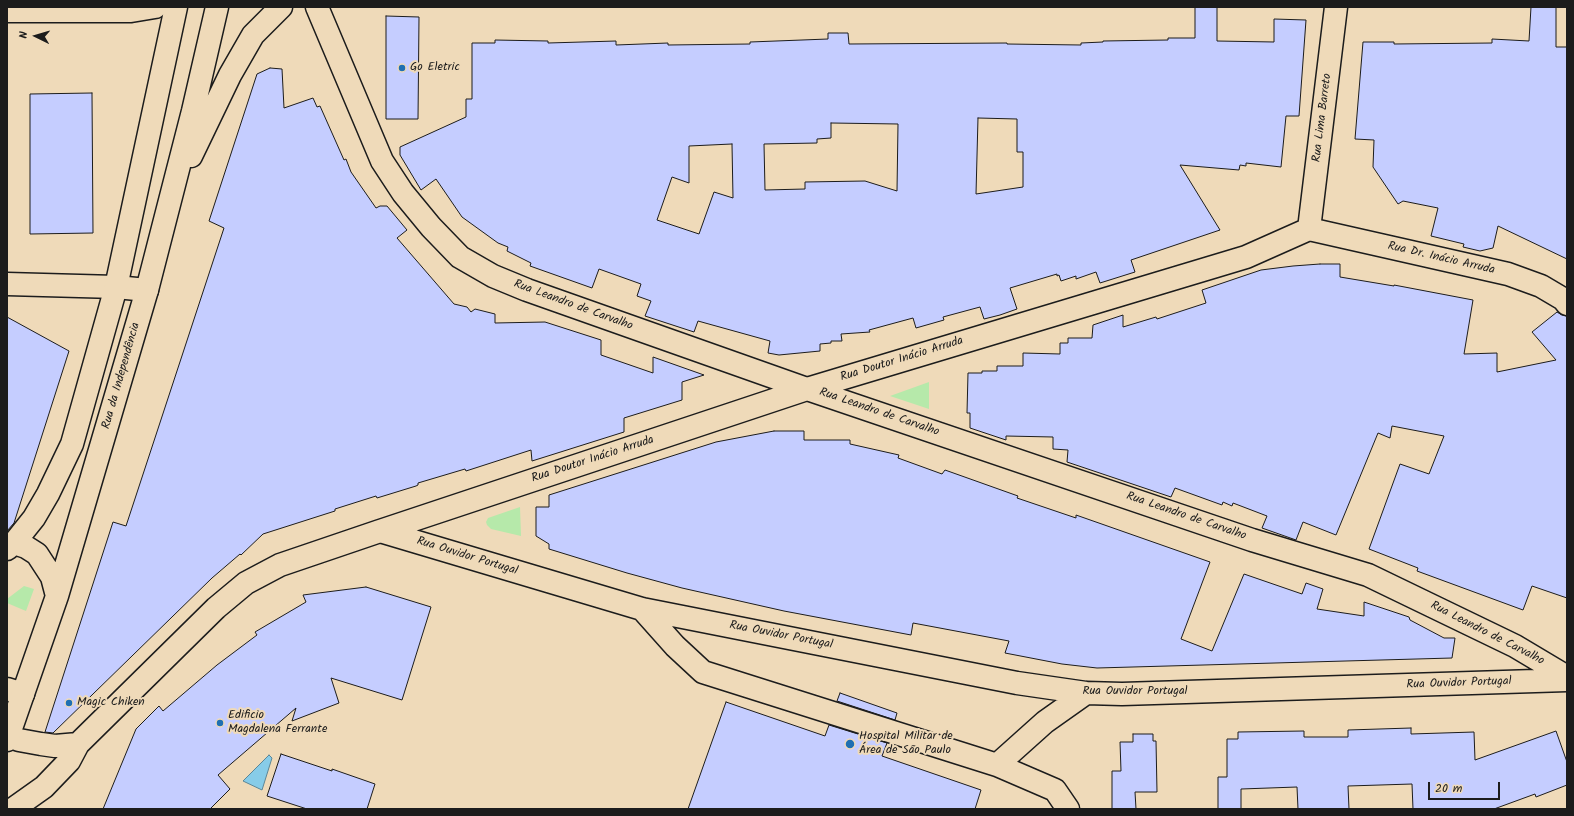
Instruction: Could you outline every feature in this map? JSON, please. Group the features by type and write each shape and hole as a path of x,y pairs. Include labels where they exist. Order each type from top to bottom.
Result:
{"street":[{"path":"7,11 131,11 155,7"},
{"path":"11,546 34,518 48,494 72,444 116,287 176,7"},
{"name":"Rua da Independência","path":"8,738 15,691 57,596 147,290 173,191 217,7"},
{"path":"173,191 199,142 230,75 245,48 253,35 281,7"},
{"name":"Rua Leandro de Carvalho","path":"317,7 382,161 403,193 431,227 460,257 493,276 527,290 807,389 1252,540 1368,575 1515,646 1567,677"},
{"name":"Rua Lima Barreto","path":"1309,229 1336,7"},
{"name":"Rua Doutor Inácio Arruda","path":"380,531 807,389 1246,257 1309,229"},
{"name":"Rua Dr. Inácio Arruda","path":"1309,229 1508,274 1541,286 1564,299 1567,304"},
{"path":"7,284 116,287 147,290"},
{"path":"13,809 49,782 69,761 78,744 216,608 246,583 280,565 380,531"},
{"name":"Rua Ouvidor Portugal","path":"380,531 642,609 1017,682 1086,693 1130,694 1567,680"},
{"path":"11,546 26,547 37,554 52,577 57,596"},
{"path":"642,609 675,646 703,672 997,765 1055,790 1068,809"},
{"path":"997,765 1045,722 1086,693"},
{"path":"8,738 55,746 78,744"}],"green space":[{"path":"929,382 929,409 890,396"},
{"path":"520,507 521,536 491,529 487,525 486,522 488,518"},
{"path":"24,586 34,589 26,611 7,603 7,599"}],"water":[{"path":"269,755 272,758 262,790 243,781"}],"building":[{"path":"1195,7 1217,7 1217,41 1274,42 1274,19 1306,20 1299,116 1286,116 1281,167 1246,163 1246,166 1240,165 1239,170 1180,165 1220,230 1131,260 1135,272 1100,283 1096,272 1076,279 1076,276 1061,281 1059,275 1057,276 1057,274 1010,288 1017,309 1000,315 984,319 980,307 943,317 944,320 916,328 913,318 869,330 870,332 841,334 842,341 831,341 831,343 820,344 820,351 779,355 768,353 770,341 698,321 694,332 645,316 651,301 637,296 641,284 599,269 592,288 530,266 531,263 507,251 508,247 498,243 462,217 436,179 421,190 400,155 400,147 466,117 466,99 472,99 472,43 495,43 495,40 548,41 548,43 616,41 616,45 668,43 668,45 750,44 750,42 828,39 828,33 848,33 849,44 1007,43 1081,45 1081,43 1103,41 1195,38","holes":["978,118 1017,119 1017,152 1023,152 1023,187 976,194","831,123 898,124 897,191 865,181 805,182 805,189 765,190 764,144 817,143 817,139 831,138","732,144 733,198 714,192 699,234 657,220 672,177 689,183 689,146"]},
{"path":"1531,7 1556,7 1556,47 1567,47 1567,259 1498,226 1493,248 1480,251 1463,247 1464,244 1431,236 1438,208 1403,201 1398,204 1373,167 1374,140 1355,139 1363,42 1394,42 1394,44 1492,43 1492,39 1529,41"},
{"name":"Go Eletric","path":"386,16 419,17 418,119 386,119"},
{"path":"270,68 282,69 284,108 313,98 317,107 320,106 344,160 346,159 351,172 376,208 380,206 387,206 407,230 397,238 454,304 467,307 471,312 475,309 495,314 495,323 545,322 601,340 601,355 653,373 653,357 704,375 682,382 682,400 624,418 624,432 532,461 531,450 466,471 465,469 418,483 416,486 377,498 376,496 263,534 241,555 240,554 212,578 53,733 45,732 113,522 126,526 224,228 209,221 257,74"},
{"path":"92,93 93,233 30,234 30,94"},
{"path":"1320,264 1340,264 1340,277 1394,285 1473,300 1464,354 1497,353 1497,372 1556,360 1532,332 1557,312 1567,316 1567,598 1532,586 1523,610 1417,571 1418,568 1369,549 1400,464 1429,474 1444,436 1392,426 1390,438 1378,433 1336,535 1303,522 1296,540 1262,528 1267,516 1233,503 1232,506 1223,502 1222,505 1175,488 1171,497 1067,462 1068,450 1053,449 1053,437 1006,436 1006,440 970,428 970,413 967,413 968,373 997,371 997,366 1023,366 1023,353 1060,354 1060,343 1068,343 1068,338 1092,338 1093,325 1123,315 1123,327 1156,317 1157,319 1206,303 1202,290 1261,270"},
{"path":"7,317 69,351 14,523 7,531"},
{"path":"774,431 804,431 804,440 850,440 850,444 899,455 898,458 942,474 945,470 1018,496 1017,498 1076,518 1076,515 1210,562 1181,639 1212,651 1244,574 1302,594 1306,583 1323,589 1317,609 1364,616 1364,602 1409,617 1410,620 1444,638 1455,638 1452,658 1097,668 1062,664 1005,653 1009,641 913,623 911,635 784,611 682,588 549,549 549,544 536,536 536,507 549,507 549,495 716,442"},
{"path":"366,587 431,607 402,700 331,678 339,703 292,721 296,708 218,775 230,789 210,809 103,809 136,729 159,706 163,711 217,665 257,635 255,632 306,602 303,595"},
{"path":"840,693 897,713 895,720 837,701"},
{"path":"726,702 825,736 829,725 887,743 882,756 981,790 975,809 688,809"},
{"path":"1411,728 1411,734 1474,732 1475,760 1556,731 1567,762 1567,785 1536,797 1535,794 1494,809 1413,809 1412,784 1348,786 1349,809 1298,809 1297,787 1241,789 1241,809 1218,809 1218,777 1227,777 1227,739 1238,739 1238,732 1304,731 1304,737 1348,737 1348,730"},
{"path":"1133,734 1153,734 1153,741 1156,741 1157,792 1135,792 1136,809 1112,809 1112,771 1121,771 1120,742 1133,742"},
{"path":"281,754 332,771 332,769 375,784 367,809 307,809 267,796"}],"place":[{"name":"Go Eletric","path":"402,68"},
{"name":"Magic Chiken","path":"69,703"},
{"name":"Edificio Magdalena Ferrante","path":"220,723"},
{"name":"Hospital Militar de Área de São Paulo","path":"850,744"}]}
